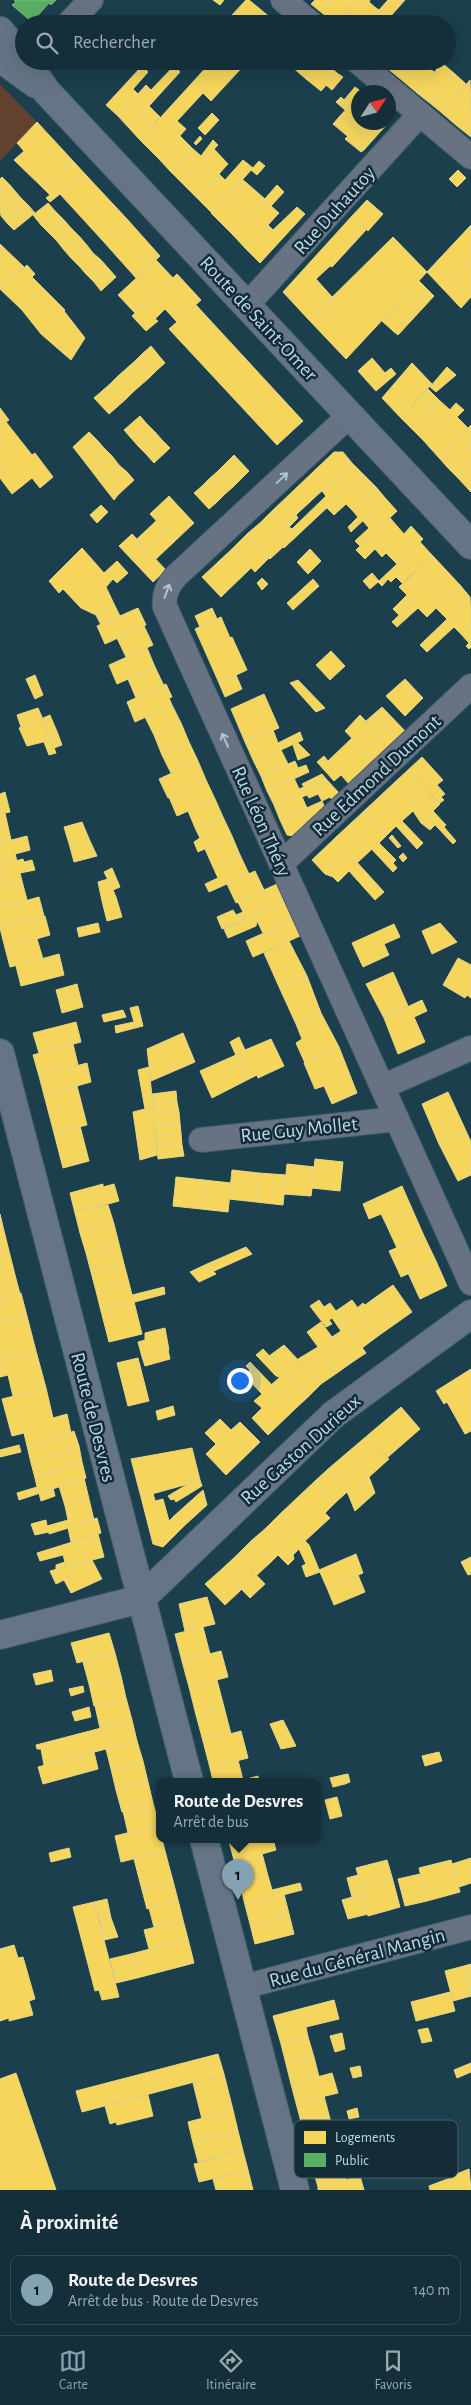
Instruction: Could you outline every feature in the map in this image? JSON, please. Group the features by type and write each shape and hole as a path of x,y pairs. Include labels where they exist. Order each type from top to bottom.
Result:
{"main road":[{"name":"Route de Saint-Omer","path":"0,31 15,49"},
{"name":"Route de Saint-Omer","path":"0,58 15,69"},
{"name":"Route de Saint-Omer","path":"17,70 47,92"},
{"name":"Route de Saint-Omer","path":"31,70 47,92 471,545"},
{"name":"Route de Desvres","path":"0,1053 188,1778"},
{"name":"Rue Gaston Durieux","path":"141,1599 334,1415 471,1314"},
{"path":"0,1635 141,1599"},
{"path":"205,1843 295,2190"}],"street":[{"path":"77,15 91,0"},
{"path":"283,0 301,15"},
{"path":"367,70 471,157"},
{"name":"Rue Duhautoy","path":"246,305 420,114"},
{"name":"Rue Léon Théry","path":"349,416 176,576 170,583 164,598 165,607 471,1283"},
{"name":"Rue Edmond Dumont","path":"281,864 471,686"},
{"path":"382,1087 471,1048"},
{"name":"Rue Guy Mollet","path":"202,1140 397,1119"},
{"name":"Rue du Général Mangin","path":"243,1987 471,1927"}],"shaded area":[{"path":"0,84 37,122 0,161"}],"building: Logements":[{"path":"213,0 224,0 220,5"},
{"path":"246,0 249,0 260,9 254,15 232,15"},
{"path":"315,0 333,0 322,13 311,4"},
{"path":"333,0 357,0 344,15 325,15 322,13"},
{"path":"357,0 370,0 369,2 376,8 370,15 345,15"},
{"path":"388,0 405,0 392,15 370,15 376,8 379,10"},
{"path":"260,9 267,15 254,15"},
{"path":"138,70 146,70 148,72 133,89 138,94 118,116 106,105"},
{"path":"170,70 178,70 180,72 129,128 118,116 146,85 151,90"},
{"path":"204,70 240,70 211,101 203,93 177,121 186,129 159,159 140,140"},
{"path":"296,70 314,70 306,79"},
{"path":"314,70 334,70 337,73 321,91 306,79"},
{"path":"389,70 412,70 403,81"},
{"path":"412,70 431,70 434,72 417,93 403,81"},
{"path":"436,70 450,70 455,74 431,104 417,93"},
{"path":"337,73 343,77 332,90 326,85"},
{"path":"455,74 466,84 442,113 431,104"},
{"path":"470,80 471,109 457,126 442,113"},
{"path":"351,92 351,106 344,100"},
{"path":"341,97 350,105 345,110 336,102"},
{"path":"149,106 160,117 140,140 129,128"},
{"path":"351,106 351,121 349,123 340,116"},
{"path":"471,109 471,137 457,126"},
{"path":"212,113 219,120 205,135 198,128"},
{"path":"340,116 351,125 351,130 357,130 371,142 364,150 333,124"},
{"path":"37,122 74,162 43,188 14,160 24,151 17,143"},
{"path":"357,130 378,130 380,132 371,142"},
{"path":"180,136 192,148 171,172 159,159"},
{"path":"200,136 202,139 196,145 194,143"},
{"path":"348,136 364,150 361,152 345,139"},
{"path":"213,140 218,145 182,183 171,172 192,148 201,156"},
{"path":"214,149 228,164 197,198 182,183"},
{"path":"243,160 253,168 212,213 197,198 219,174 225,180"},
{"path":"259,161 265,166 257,175 251,170"},
{"path":"74,162 85,174 50,202 46,198 50,195 43,188"},
{"path":"458,170 466,178 457,187 449,179"},
{"path":"85,174 127,219 103,241 60,194"},
{"path":"2,177 9,184 0,191 0,179"},
{"path":"242,179 265,199 233,235 211,213"},
{"path":"9,184 15,191 0,204 0,191"},
{"path":"277,185 284,192 271,206 279,213 246,249 233,235"},
{"path":"15,191 21,198 6,212 2,207 0,209 0,204"},
{"path":"21,198 26,203 11,218 6,212"},
{"path":"367,200 383,214 368,231 352,216"},
{"path":"26,203 28,205 7,223 1,216 6,212 11,218"},
{"path":"48,203 56,212 41,225 33,215"},
{"path":"28,205 35,213 14,230 7,223"},
{"path":"2,207 6,212 1,216 0,209"},
{"path":"297,207 305,214 260,263 246,249 268,225 273,230"},
{"path":"56,212 64,220 49,233 41,225"},
{"path":"352,216 366,230 332,267 330,266 316,279 333,298 309,320 283,292"},
{"path":"127,219 160,256 136,278 103,241"},
{"path":"64,220 71,228 57,241 49,233"},
{"path":"471,225 471,260 444,290 427,272"},
{"path":"71,228 79,236 64,250 57,241"},
{"path":"79,236 86,244 71,258 64,250"},
{"path":"393,237 427,272 346,359 309,320"},
{"path":"0,244 24,267 0,289"},
{"path":"86,244 93,253 79,266 71,258"},
{"path":"93,253 101,260 86,274 79,266"},
{"path":"101,260 109,269 94,282 86,274"},
{"path":"156,260 173,278 135,313 118,295"},
{"path":"471,260 471,297 461,308 444,290"},
{"path":"27,265 35,274 32,277 44,289 22,310 0,289"},
{"path":"109,269 116,277 101,291 94,282"},
{"path":"177,274 201,300 177,322 165,309 155,319 158,321 146,331 132,316"},
{"path":"419,281 430,292 393,331 382,321"},
{"path":"44,289 65,310 41,334 22,310"},
{"path":"430,292 434,296 398,335 393,331"},
{"path":"196,305 303,421 277,445 169,329"},
{"path":"64,311 85,338 71,360 41,334"},
{"path":"151,346 165,363 157,370 142,354"},
{"path":"142,354 157,370 149,378 135,361"},
{"path":"372,358 385,373 391,368 396,374 376,391 358,371"},
{"path":"135,361 149,378 141,385 126,369"},
{"path":"412,363 432,384 401,418 382,398"},
{"path":"447,367 456,375 436,392 430,387"},
{"path":"126,369 141,385 133,392 118,376"},
{"path":"118,376 133,392 125,400 110,384"},
{"path":"110,384 125,400 117,407 102,391"},
{"path":"428,389 439,400 433,408 422,396"},
{"path":"102,391 117,407 109,414 94,398"},
{"path":"422,396 433,408 412,429 401,418"},
{"path":"439,400 450,410 423,440 412,429"},
{"path":"456,403 464,410 457,417 468,428 440,459 423,440"},
{"path":"0,408 9,420 6,422 32,455 35,453 53,477 40,488 32,478 12,494 0,478"},
{"path":"140,416 147,424 131,438 124,430"},
{"path":"147,424 155,432 139,447 131,438"},
{"path":"471,425 471,443 448,468 440,459"},
{"path":"89,432 97,440 80,456 73,447"},
{"path":"155,432 162,440 146,454 139,447"},
{"path":"97,440 104,448 87,465 80,456"},
{"path":"162,440 170,448 154,463 146,454"},
{"path":"471,443 471,461 457,477 448,468"},
{"path":"104,448 112,456 94,474 87,465"},
{"path":"334,452 343,452 352,463 285,525 272,511"},
{"path":"234,455 249,471 241,479 226,463"},
{"path":"112,456 119,465 100,482 94,474"},
{"path":"471,461 471,492 457,477"},
{"path":"226,463 241,479 233,487 218,471"},
{"path":"352,463 363,474 284,548 261,522 272,511 285,525 296,515 298,518 289,527 292,529 326,496 322,491"},
{"path":"119,465 127,472 111,487 118,495 114,500 100,482"},
{"path":"218,471 233,487 225,494 210,478"},
{"path":"127,472 134,480 118,495 111,487"},
{"path":"363,474 376,487 352,510 346,504 334,515 327,508"},
{"path":"210,478 225,494 217,502 202,486"},
{"path":"202,486 217,502 209,509 194,493"},
{"path":"376,487 386,499 351,532 348,527 358,517 352,510"},
{"path":"169,496 194,523 175,541 150,514"},
{"path":"386,499 397,511 360,546 355,541 369,528 363,521"},
{"path":"101,505 108,512 97,523 90,515"},
{"path":"390,518 404,534 411,526 423,539 397,564 386,553 382,557 375,549 365,559 356,550"},
{"path":"156,521 175,541 156,559 137,539"},
{"path":"261,522 283,547 270,559 247,534"},
{"path":"132,534 166,570 153,582 119,546"},
{"path":"247,534 269,558 255,572 233,548"},
{"path":"420,542 432,555 402,583 396,577 391,582 388,579 382,586 378,582"},
{"path":"82,548 104,573 117,561 128,573 117,583 113,579 106,587 115,606 96,615 81,608 63,589 59,593 49,581"},
{"path":"233,548 251,568 221,597 202,577"},
{"path":"310,549 321,561 308,574 297,562"},
{"path":"432,555 446,570 399,615 393,609 407,595 399,587"},
{"path":"446,570 460,585 427,617 418,608 397,627 392,622"},
{"path":"372,573 379,581 370,589 363,581"},
{"path":"262,578 268,584 262,590 257,583"},
{"path":"313,579 319,586 306,598 300,591"},
{"path":"460,585 470,597 447,619 436,608"},
{"path":"300,591 306,598 293,610 287,603"},
{"path":"470,597 471,623 460,633 454,627 427,652 420,645"},
{"path":"115,606 120,616 101,625 96,615"},
{"path":"138,608 146,625 105,644 97,626"},
{"path":"212,608 217,619 200,627 195,616"},
{"path":"221,617 230,638 204,649 195,629"},
{"path":"471,623 471,647 469,649 466,646 469,643 460,633"},
{"path":"144,626 153,645 126,657 117,638"},
{"path":"232,637 247,670 219,683 204,649"},
{"path":"147,648 155,667 117,684 109,665"},
{"path":"331,651 345,666 330,680 316,665"},
{"path":"155,667 164,686 136,698 128,679"},
{"path":"35,675 43,695 35,699 26,679"},
{"path":"236,675 242,689 225,697 219,683"},
{"path":"405,679 423,698 405,716 386,696"},
{"path":"298,680 325,708 316,712 290,683"},
{"path":"166,684 172,697 169,698 172,705 135,722 127,702"},
{"path":"264,694 279,728 245,742 231,709"},
{"path":"172,705 181,723 154,735 145,717"},
{"path":"382,707 406,732 397,740 374,714"},
{"path":"38,708 42,717 21,727 17,715"},
{"path":"374,714 397,740 390,747 366,721"},
{"path":"50,715 58,734 50,737 43,718"},
{"path":"360,715 390,747 374,762 345,731"},
{"path":"42,717 51,740 27,746 19,728"},
{"path":"181,723 189,742 162,755 154,735"},
{"path":"273,730 278,743 300,732 303,740 254,762 245,742"},
{"path":"58,734 62,745 54,748 50,737"},
{"path":"352,738 374,762 350,785 341,775 334,781 317,762 324,756 328,761"},
{"path":"51,740 56,753 49,755 44,742"},
{"path":"189,742 198,761 171,773 162,755"},
{"path":"298,743 310,755 298,760 293,745"},
{"path":"281,750 288,764 261,776 254,762"},
{"path":"422,757 443,780 437,785 445,794 441,797 444,800 440,803 408,770"},
{"path":"198,761 206,780 168,798 159,779"},
{"path":"295,761 298,768 306,765 309,772 267,791 261,776"},
{"path":"408,770 440,804 433,811 446,825 444,827 456,841 453,844 395,782"},
{"path":"322,774 327,780 274,805 267,791 294,778 299,789 304,787 302,784"},
{"path":"206,780 215,799 177,816 169,797"},
{"path":"327,780 340,794 333,801 330,797 322,801 318,794 309,798 307,795 302,797 307,808 280,820 274,805"},
{"path":"395,782 435,825 430,830 421,823 413,811 402,821 379,797"},
{"path":"5,792 10,812 5,813 11,840 0,843 0,794"},
{"path":"379,797 423,843 417,849 396,826 386,836 364,811"},
{"path":"215,799 223,817 196,830 188,811"},
{"path":"322,801 325,808 294,836 287,835 280,820"},
{"path":"364,811 386,836 379,843 396,860 393,863 397,868 393,872 349,825"},
{"path":"223,817 232,836 198,852 194,842 200,838 196,830"},
{"path":"82,822 90,841 70,847 64,827"},
{"path":"349,825 372,849 357,863 335,838"},
{"path":"392,835 401,846 398,848 389,838"},
{"path":"27,836 30,850 15,854 17,861 0,865 0,843"},
{"path":"232,836 240,855 213,867 205,849"},
{"path":"335,838 384,892 375,900 349,871 338,882 333,877 325,874 312,860"},
{"path":"90,841 97,856 74,862 70,847"},
{"path":"403,853 407,858 403,862 399,857"},
{"path":"240,855 249,874 209,892 205,884 218,878 213,867"},
{"path":"23,859 24,862 32,860 35,870 20,873 22,881 0,886 0,865"},
{"path":"112,868 120,887 113,890 104,872"},
{"path":"255,871 264,890 236,903 227,884"},
{"path":"108,879 116,897 102,901 98,882"},
{"path":"22,881 27,900 0,908 0,886"},
{"path":"277,884 285,902 222,929 217,917 233,910 236,915 243,912 238,902"},
{"path":"39,897 44,916 0,928 0,908"},
{"path":"116,897 122,917 107,921 102,901"},
{"path":"285,902 293,920 263,933 257,921 256,926 228,938 224,929"},
{"path":"45,916 50,935 5,948 0,928"},
{"path":"293,920 300,936 253,957 246,941"},
{"path":"98,923 100,932 79,937 77,928"},
{"path":"440,923 457,942 432,954 422,931"},
{"path":"394,924 400,937 384,944 389,955 363,967 352,943"},
{"path":"37,939 43,959 10,967 5,948"},
{"path":"289,941 307,976 280,989 264,953"},
{"path":"59,954 64,975 21,986 16,966"},
{"path":"458,958 471,965 471,998 467,995 465,998 443,985"},
{"path":"393,972 408,1006 384,1018 366,984"},
{"path":"307,976 321,1013 296,1024 280,989"},
{"path":"77,984 80,996 59,1001 56,990"},
{"path":"80,996 83,1007 62,1013 59,1001"},
{"path":"422,1000 427,1011 414,1017 425,1042 398,1054 384,1018"},
{"path":"138,1006 143,1026 116,1033 115,1026 134,1022 130,1008"},
{"path":"123,1010 126,1017 104,1022 102,1015"},
{"path":"321,1013 339,1047 305,1063 296,1043 302,1039 296,1024"},
{"path":"76,1022 81,1042 39,1053 33,1033"},
{"path":"183,1033 195,1062 151,1081 147,1049"},
{"path":"239,1037 245,1050 271,1039 284,1066 258,1078 257,1075 247,1080 230,1042"},
{"path":"73,1044 78,1065 39,1076 33,1055"},
{"path":"339,1047 357,1093 332,1104 324,1086 315,1089 304,1063"},
{"path":"236,1055 247,1080 212,1098 200,1071"},
{"path":"87,1063 91,1082 44,1095 39,1076"},
{"path":"149,1067 153,1107 145,1109 138,1070"},
{"path":"77,1086 87,1125 54,1133 44,1095"},
{"path":"176,1091 177,1102 153,1105 152,1094"},
{"path":"448,1092 466,1131 439,1144 422,1104"},
{"path":"177,1102 179,1112 154,1115 153,1105"},
{"path":"153,1107 157,1155 140,1160 133,1112"},
{"path":"179,1112 180,1123 155,1126 154,1115"},
{"path":"180,1123 181,1133 156,1136 155,1126"},
{"path":"80,1126 89,1161 63,1168 54,1133"},
{"path":"466,1131 471,1142 471,1175 458,1181 439,1144"},
{"path":"181,1133 182,1145 157,1147 156,1136"},
{"path":"182,1145 184,1156 158,1159 157,1147"},
{"path":"315,1159 343,1162 340,1191 312,1188"},
{"path":"287,1164 315,1167 311,1196 284,1194"},
{"path":"232,1170 259,1173 256,1202 229,1199"},
{"path":"259,1173 286,1175 283,1205 256,1202"},
{"path":"176,1177 204,1180 201,1209 173,1206"},
{"path":"204,1180 231,1183 228,1212 201,1209"},
{"path":"103,1184 103,1187 114,1184 119,1201 75,1213 70,1193"},
{"path":"402,1186 413,1211 386,1224 381,1214 369,1219 363,1204"},
{"path":"108,1205 114,1224 80,1233 75,1213"},
{"path":"413,1211 424,1236 397,1248 386,1224"},
{"path":"0,1214 4,1231 0,1232"},
{"path":"114,1224 119,1244 86,1253 80,1233"},
{"path":"4,1231 9,1251 0,1254 0,1232"},
{"path":"424,1236 436,1261 401,1277 389,1251"},
{"path":"119,1244 124,1264 91,1272 86,1253"},
{"path":"246,1247 252,1254 214,1271 207,1264"},
{"path":"9,1251 14,1271 0,1274 0,1254"},
{"path":"436,1261 447,1286 420,1299 408,1273"},
{"path":"124,1264 129,1283 96,1291 91,1272"},
{"path":"207,1264 216,1274 199,1282 190,1272"},
{"path":"14,1271 20,1294 0,1299 0,1274"},
{"path":"129,1283 132,1295 164,1287 165,1294 101,1311 96,1291"},
{"path":"393,1285 412,1312 395,1324 376,1297"},
{"path":"21,1293 27,1316 0,1323 0,1299"},
{"path":"376,1297 395,1324 378,1336 357,1308"},
{"path":"319,1300 324,1307 330,1303 366,1353 351,1363 332,1337 341,1331 332,1318 329,1320 332,1324 326,1327 310,1306"},
{"path":"352,1300 378,1336 362,1348 336,1311"},
{"path":"134,1302 142,1334 109,1342 101,1311"},
{"path":"27,1316 36,1351 0,1361 0,1323"},
{"path":"321,1322 351,1363 337,1373 307,1332"},
{"path":"165,1328 169,1350 142,1357 138,1342 145,1340 145,1333"},
{"path":"284,1345 321,1384 308,1397 269,1356"},
{"path":"318,1347 337,1373 321,1384 298,1359"},
{"path":"263,1349 308,1397 295,1409 271,1385 280,1377 276,1376 256,1355"},
{"path":"168,1350 170,1359 145,1366 142,1357"},
{"path":"36,1351 46,1388 13,1396 8,1375 0,1377 0,1361"},
{"path":"138,1358 149,1401 128,1406 117,1363"},
{"path":"250,1362 295,1409 268,1435 252,1418 262,1408 254,1401 262,1394 244,1375 250,1370 246,1366"},
{"path":"471,1369 471,1431 465,1434 447,1402 444,1404 436,1391"},
{"path":"46,1388 53,1418 67,1414 71,1433 28,1450 24,1433 12,1436 2,1399"},
{"path":"173,1406 175,1415 158,1420 156,1411"},
{"path":"401,1407 420,1429 388,1457 368,1435"},
{"path":"220,1419 231,1430 240,1422 260,1442 226,1475 206,1454 216,1444 205,1433"},
{"path":"74,1431 79,1446 31,1463 28,1450"},
{"path":"368,1435 389,1459 369,1477 348,1452"},
{"path":"19,1445 21,1452 0,1457 0,1450"},
{"path":"79,1446 82,1462 35,1478 31,1463"},
{"path":"192,1448 200,1480 193,1482 192,1478 187,1479 188,1484 141,1497 131,1459"},
{"path":"348,1452 369,1477 348,1494 327,1470"},
{"path":"82,1462 86,1478 19,1500 17,1493 37,1487 35,1478"},
{"path":"327,1470 347,1492 335,1503 315,1481"},
{"path":"369,1477 375,1493 355,1511 348,1494"},
{"path":"84,1478 89,1499 65,1506 59,1486"},
{"path":"192,1478 193,1482 200,1480 202,1486 176,1502 174,1499 171,1500 168,1496 188,1484 187,1479"},
{"path":"315,1481 335,1503 325,1513 330,1518 305,1541 280,1514"},
{"path":"53,1488 55,1496 41,1501 39,1493"},
{"path":"203,1490 207,1505 184,1526 174,1516"},
{"path":"153,1493 155,1501 163,1499 169,1521 174,1516 184,1526 163,1547 153,1544 141,1497"},
{"path":"89,1499 94,1520 49,1534 49,1532 35,1535 31,1524 46,1520 47,1526 68,1520 65,1506"},
{"path":"280,1514 309,1545 320,1572 306,1577 302,1566 306,1564 299,1549 293,1555 266,1528"},
{"path":"97,1518 101,1533 71,1542 68,1528"},
{"path":"266,1528 293,1555 294,1559 288,1565 278,1555 271,1562 251,1541"},
{"path":"98,1534 104,1557 56,1569 56,1565 65,1562 63,1555 40,1561 37,1553"},
{"path":"251,1541 271,1562 257,1575 237,1555"},
{"path":"356,1554 363,1573 327,1588 319,1570"},
{"path":"237,1555 265,1584 250,1598 222,1569"},
{"path":"471,1557 471,1574 468,1575 461,1562"},
{"path":"92,1560 102,1579 71,1593 64,1580 56,1584 50,1571"},
{"path":"222,1569 242,1589 225,1605 205,1584"},
{"path":"358,1575 365,1592 334,1605 327,1588"},
{"path":"207,1597 215,1624 185,1631 179,1604"},
{"path":"203,1627 210,1654 182,1661 175,1634"},
{"path":"109,1633 115,1653 77,1663 71,1643"},
{"path":"221,1651 228,1677 189,1687 182,1661"},
{"path":"115,1653 121,1676 89,1684 83,1662"},
{"path":"51,1670 53,1681 36,1685 33,1674"},
{"path":"121,1676 126,1698 94,1706 89,1684"},
{"path":"217,1680 224,1707 196,1715 189,1687"},
{"path":"83,1686 84,1692 71,1696 69,1689"},
{"path":"126,1698 132,1720 100,1728 95,1706"},
{"path":"89,1707 91,1717 75,1721 72,1712"},
{"path":"224,1707 231,1734 203,1741 196,1715"},
{"path":"132,1720 137,1741 44,1765 41,1749 37,1749 36,1745"},
{"path":"283,1720 296,1746 281,1749 270,1724"},
{"path":"241,1731 248,1758 210,1768 203,1741"},
{"path":"137,1741 143,1761 111,1769 106,1749"},
{"path":"94,1752 98,1769 43,1784 38,1767"},
{"path":"439,1752 442,1761 425,1766 422,1756"},
{"path":"238,1760 242,1778 212,1778 210,1768"},
{"path":"143,1761 148,1782 116,1790 111,1769"},
{"path":"348,1774 350,1782 345,1784 343,1775"},
{"path":"343,1775 345,1784 333,1787 330,1778"},
{"path":"148,1782 153,1803 122,1812 116,1790"},
{"path":"337,1797 342,1816 330,1819 325,1800"},
{"path":"153,1803 156,1814 156,1826 128,1833 123,1811"},
{"path":"156,1826 156,1843 163,1843 165,1851 121,1862 115,1836"},
{"path":"238,1843 274,1843 276,1850 262,1854 263,1857 235,1864 230,1845"},
{"path":"69,1848 71,1857 51,1862 49,1853"},
{"path":"165,1851 173,1881 142,1890 134,1859"},
{"path":"263,1857 268,1876 240,1884 235,1864"},
{"path":"471,1858 471,1883 459,1887 452,1864"},
{"path":"387,1860 392,1877 361,1886 356,1868"},
{"path":"451,1860 460,1892 427,1901 419,1868"},
{"path":"420,1874 427,1901 405,1906 398,1879"},
{"path":"358,1875 363,1894 352,1897 347,1878"},
{"path":"268,1876 272,1890 300,1883 302,1890 245,1905 240,1884"},
{"path":"392,1877 400,1907 368,1916 361,1886"},
{"path":"173,1881 178,1900 147,1909 142,1890"},
{"path":"284,1894 289,1914 250,1924 245,1905"},
{"path":"363,1894 368,1914 348,1919 342,1900"},
{"path":"107,1899 111,1918 100,1921 94,1902"},
{"path":"178,1900 183,1920 154,1927 149,1908"},
{"path":"94,1902 119,1997 102,2000 99,1990 95,1991 73,1907"},
{"path":"289,1914 294,1934 255,1944 250,1924"},
{"path":"111,1918 118,1937 104,1940 100,1921"},
{"path":"183,1920 188,1939 149,1949 144,1930"},
{"path":"188,1939 194,1963 137,1978 131,1954"},
{"path":"14,1945 18,1958 23,1957 35,1999 29,2001 33,2015 9,2021 9,2018 0,2021 0,1949"},
{"path":"131,1954 137,1978 116,1983 110,1959"},
{"path":"471,1964 471,1994 464,1966"},
{"path":"464,1966 471,1996 453,2001 445,1971"},
{"path":"450,1992 455,2011 416,2021 411,2002"},
{"path":"334,2000 339,2019 306,2027 308,2037 281,2044 273,2016"},
{"path":"428,2028 432,2041 422,2043 418,2030"},
{"path":"342,2033 345,2049 335,2052 330,2036"},
{"path":"308,2037 314,2057 286,2064 281,2044"},
{"path":"218,2054 224,2074 82,2112 76,2091"},
{"path":"314,2057 319,2077 291,2084 286,2064"},
{"path":"471,2063 471,2072 457,2078 454,2070"},
{"path":"360,2066 362,2076 353,2078 350,2068"},
{"path":"16,2073 56,2190 0,2190 0,2079"},
{"path":"332,2073 338,2093 296,2103 291,2084"},
{"path":"224,2074 233,2110 202,2119 193,2083"},
{"path":"148,2095 153,2116 117,2125 116,2122 110,2124 105,2106"},
{"path":"324,2096 329,2115 300,2120 296,2103"},
{"path":"357,2108 359,2117 349,2119 347,2111"},
{"path":"233,2110 238,2131 193,2143 188,2122"},
{"path":"329,2115 330,2120 309,2120"},
{"path":"238,2131 243,2151 198,2162 193,2143"},
{"path":"243,2151 248,2170 199,2182 194,2164"},
{"path":"469,2169 471,2190 454,2190 449,2178 458,2178 458,2173"},
{"path":"248,2170 253,2190 216,2190 213,2179"},
{"path":"315,2178 345,2178 346,2180 318,2187"},
{"path":"352,2178 361,2178 364,2190 318,2190 318,2187"},
{"path":"450,2178 454,2190 430,2190 429,2186"}],"building: Public":[{"path":"14,0 56,0 51,5 49,3 38,15 24,15 12,5 16,2"}],"place":[{"name":"Route de Desvres","path":"238,1900"}]}
